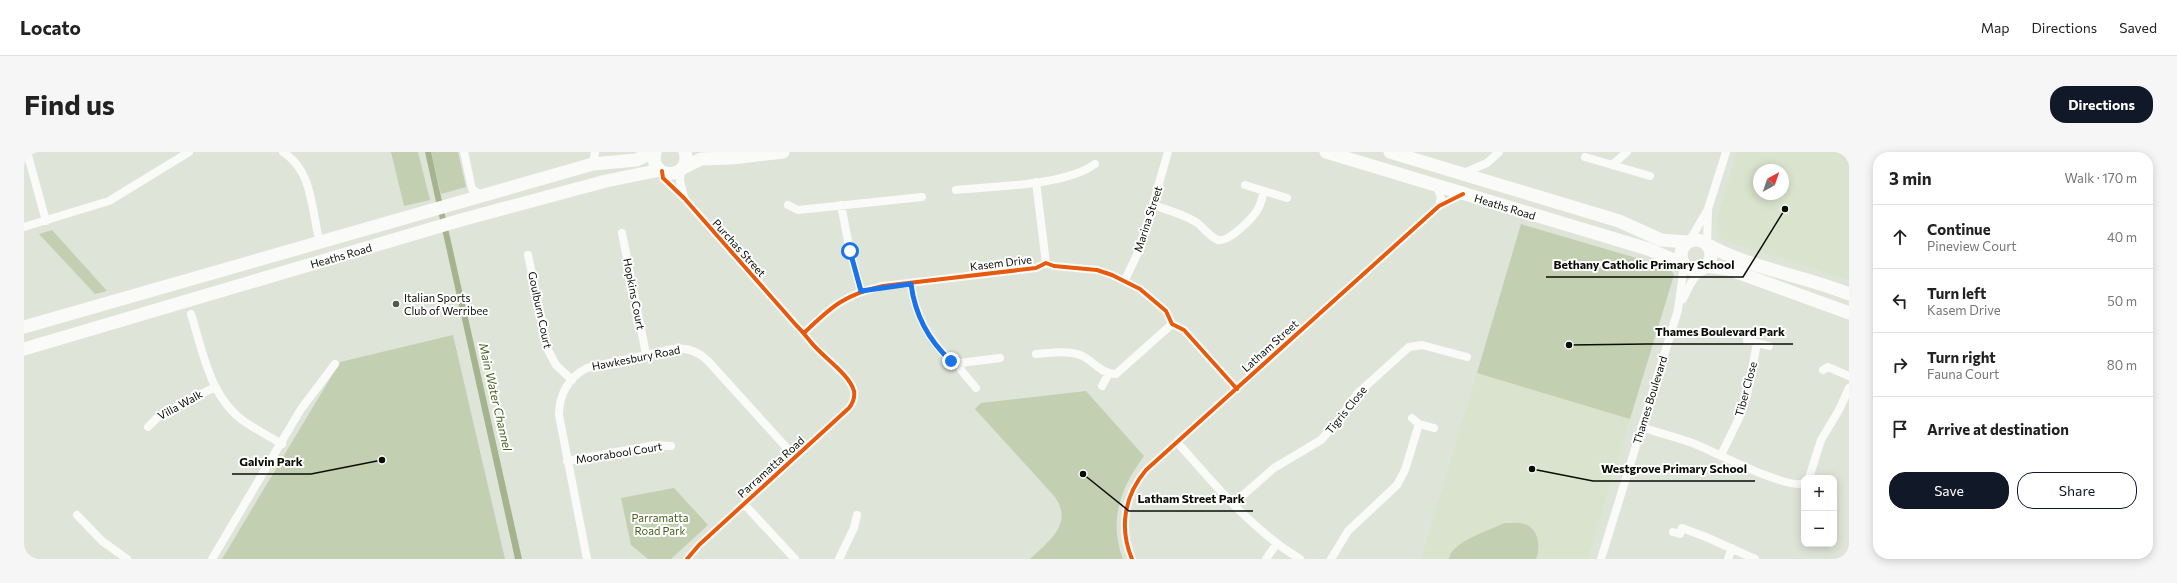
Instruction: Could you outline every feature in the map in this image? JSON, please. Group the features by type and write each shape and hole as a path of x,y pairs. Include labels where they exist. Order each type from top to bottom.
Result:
{"main road":[{"name":"Heaths Road","path":"24,327 482,196 594,158 636,160 654,152"},
{"path":"654,152 655,162 661,171"},
{"path":"682,169 686,161 686,152"},
{"path":"682,169 701,159 731,158 783,152"},
{"name":"Heaths Road","path":"1326,152 1652,250 1684,264"},
{"name":"Heaths Road","path":"1390,152 1619,222 1661,240 1688,241"},
{"name":"Heaths Road","path":"24,349 545,197 661,171 672,174 682,169"},
{"path":"1849,294 1801,277 1736,260 1699,240 1688,241 1680,255 1684,264 1693,270 1718,266 1849,313"},
{"path":"323,242 328,260"},
{"path":"1704,268 1711,258 1707,244"}],"street":[{"path":"27,152 46,221"},
{"path":"24,227 109,201 180,154 189,152"},
{"path":"283,152 293,159 302,172 323,242"},
{"path":"464,152 472,189 482,196"},
{"path":"1461,174 1487,163 1499,152"},
{"path":"1612,165 1627,152"},
{"path":"1688,241 1708,209 1726,152"},
{"name":"Marina Street","path":"1125,280 1141,246 1169,153"},
{"path":"1585,158 1650,176"},
{"path":"1487,163 1488,173 1493,184"},
{"path":"956,190 1036,182 1086,174 1095,164"},
{"name":"Purchas Street","path":"682,169 680,178 684,198"},
{"name":"Purchas Street","path":"661,171 663,178 684,198 692,209 790,317 806,330 819,349 850,384 854,393 854,400"},
{"path":"1036,182 1046,263"},
{"path":"1245,185 1287,198"},
{"path":"1437,186 1441,198 1439,206"},
{"path":"1153,205 1184,216 1196,223 1216,239 1222,241 1230,237 1253,215 1258,208 1264,192"},
{"name":"Latham Street","path":"1132,559 1127,547 1125,513 1134,486 1146,470 1439,206 1463,194"},
{"path":"788,205 798,210 922,196"},
{"path":"841,206 850,251 861,291"},
{"path":"1707,244 1708,209"},
{"name":"Hopkins Court","path":"622,233 646,354"},
{"name":"Goulburn Court","path":"528,255 548,350 556,365 572,380"},
{"name":"Kasem Drive","path":"806,330 837,304 861,291 1036,268 1046,263 1054,266 1097,270 1125,280 1140,289 1162,307 1170,316 1172,324 1184,330 1237,389"},
{"name":"Thames Boulevard","path":"1678,310 1684,264"},
{"name":"Thames Boulevard","path":"1601,559 1678,310 1691,282 1704,268"},
{"path":"911,284 913,300 923,326 948,358 960,363 1000,358"},
{"path":"191,314 215,387 227,405 244,422 282,444"},
{"path":"1036,354 1068,352 1081,355 1109,374 1120,372 1172,324"},
{"path":"1747,340 1769,346"},
{"name":"Tiber Close","path":"1721,455 1739,418 1747,395 1757,343"},
{"name":"Tigris Close","path":"1233,504 1274,468 1321,440 1338,421 1357,394 1409,347 1422,345 1466,357"},
{"name":"Hawkesbury Road","path":"587,559 567,461 559,409 563,393 572,380 583,370 594,365 684,348 700,354 795,457"},
{"path":"960,363 961,370 976,388"},
{"path":"212,559 282,444 301,409 335,364"},
{"path":"1829,367 1849,376"},
{"path":"1102,386 1109,374"},
{"name":"Villa Walk","path":"148,427 159,416 215,387"},
{"path":"1810,475 1821,440 1839,410 1849,388"},
{"name":"Parramatta Road","path":"680,559 699,545 744,504 849,408 854,400"},
{"path":"1412,418 1419,424 1434,428"},
{"path":"1331,559 1348,531 1396,485 1405,470 1419,424"},
{"path":"1641,427 1693,443 1760,473 1798,484 1801,484"},
{"path":"1177,442 1233,504 1277,543 1300,559"},
{"name":"Moorabool Court","path":"567,461 655,445 671,446"},
{"path":"744,504 795,559"},
{"path":"77,515 102,542 127,559"},
{"path":"839,559 854,528 857,515"},
{"path":"1672,532 1680,534 1682,528 1755,559"},
{"path":"1266,559 1277,543"},
{"name":"Parramatta Road","path":"687,559 699,545"},
{"path":"1728,559 1732,548"}],"shaded area":[{"path":"425,152 431,152 522,559 515,559"},
{"path":"1737,152 1849,152 1849,280 1720,239 1716,223"},
{"path":"1477,373 1630,419 1588,559 1421,559"}],"green space":[{"path":"391,152 418,152 430,200 404,206"},
{"path":"431,152 458,152 466,187 441,194"},
{"path":"1521,224 1670,268 1674,275 1630,419 1477,373"},
{"path":"52,230 107,291 95,294 39,234"},
{"path":"453,335 505,559 222,559 340,362"},
{"path":"1086,391 1144,456 1129,480 1119,505 1117,531 1123,559 1030,559 1051,539 1056,532 1062,516 1060,507 1055,497 975,409 981,403"},
{"name":"Parramatta Road Park","path":"674,488 708,525 671,559 648,559 631,545 621,498"},
{"path":"1505,523 1522,523 1533,529 1538,538 1538,554 1536,559 1449,559 1451,553 1456,547 1472,537"}],"cycle path":[{"path":"662,171 663,178 684,198 815,347 841,371 851,384 854,391 852,404 849,408 699,545 687,559"},
{"path":"1132,559 1126,536 1126,513 1128,501 1146,470 1439,206 1463,194"},
{"path":"805,332 840,302 870,289 883,286 1036,268 1046,263 1054,266 1097,270 1112,275 1140,289 1166,311 1172,324 1184,330 1237,389"}],"place":[{"name":"Bethany Catholic Primary School","path":"1785,209"},
{"name":"Italian Sports Club of Werribee","path":"396,304"},
{"name":"Thames Boulevard Park","path":"1569,345"},
{"name":"Galvin Park","path":"382,460"},
{"name":"Westgrove Primary School","path":"1532,469"},
{"name":"Latham Street Park","path":"1083,474"}],"route":[{"path":"850,251 861,291 883,286 911,284 913,300 917,314 923,326 929,336 951,361"}],"water label":[{"name":"Main Water Channel","path":"495,397"}]}
